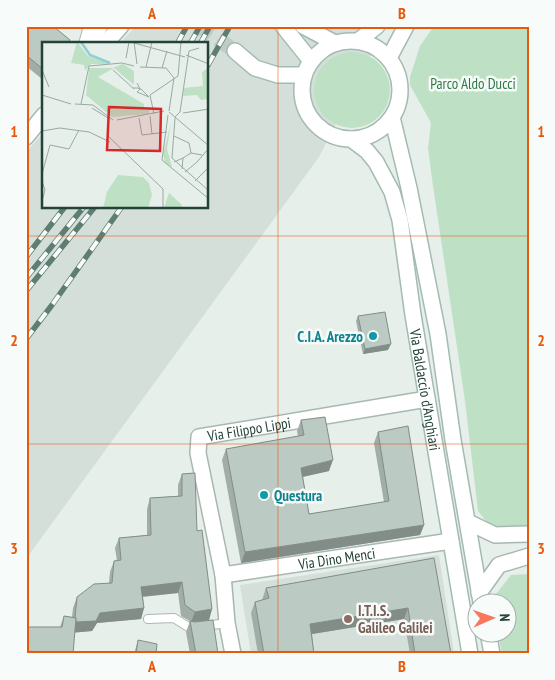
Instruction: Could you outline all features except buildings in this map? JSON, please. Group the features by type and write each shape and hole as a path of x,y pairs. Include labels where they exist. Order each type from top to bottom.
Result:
{"main road":[{"path":"91,42 100,26"},
{"path":"107,42 121,26"},
{"path":"282,26 311,61"},
{"path":"303,26 335,43"},
{"path":"358,41 377,26"},
{"path":"389,58 406,26"},
{"path":"358,41 370,44 389,58 397,72 400,87 399,103 392,118 374,134 351,140 331,135 315,123 304,105 302,85 304,75 311,61 322,50 335,43 358,41"},
{"path":"235,51 255,68 278,74 304,75"},
{"path":"26,137 42,117"},
{"name":"Via Baldaccio d'Anghiari","path":"392,118 409,188 438,334 479,592"},
{"name":"Via Baldaccio d'Anghiari","path":"351,140 367,151 376,162 392,192 400,220 427,399 470,654"},
{"name":"Via Filippo Lippi","path":"233,654 227,622 223,575 198,453 199,437 427,399"},
{"path":"468,522 495,535 529,534"},
{"name":"Via Dino Menci","path":"223,575 450,541"},
{"path":"483,592 499,565 529,556"}],"lane":[{"path":"83,42 88,26"},
{"path":"148,619 174,618 190,628 227,622"}],"shaded area":[{"path":"136,26 374,26 378,41 319,157 26,559 26,152 42,134 42,209 209,209 209,42 121,42"},
{"name":"I.T.I.S. Galileo Galilei","path":"439,555 454,654 251,654 240,585"}],"green space":[{"name":"Parco Aldo Ducci","path":"434,26 529,26 529,529 493,530 478,511 465,401 428,148 431,123 410,85 410,77 420,46"},
{"path":"352,52 366,55 379,63 387,76 390,90 387,104 379,117 366,125 352,128 338,125 325,117 317,104 314,90 317,76 325,63 338,55"},
{"path":"529,574 529,654 502,654 500,642 518,642 518,592 498,592 511,575"}],"tunnel":[{"path":"199,26 235,51"}],"railway":[{"path":"178,42 187,26"},
{"path":"191,42 200,26"},
{"path":"201,42 210,26"},
{"path":"209,63 230,26"},
{"path":"26,257 63,209"},
{"path":"26,278 82,209"},
{"path":"26,291 93,209"},
{"path":"26,339 120,209"}],"place":[{"name":"C.I.A. Arezzo","path":"373,336"},
{"name":"Questura","path":"264,495"},
{"name":"I.T.I.S. Galileo Galilei","path":"348,619"}]}
